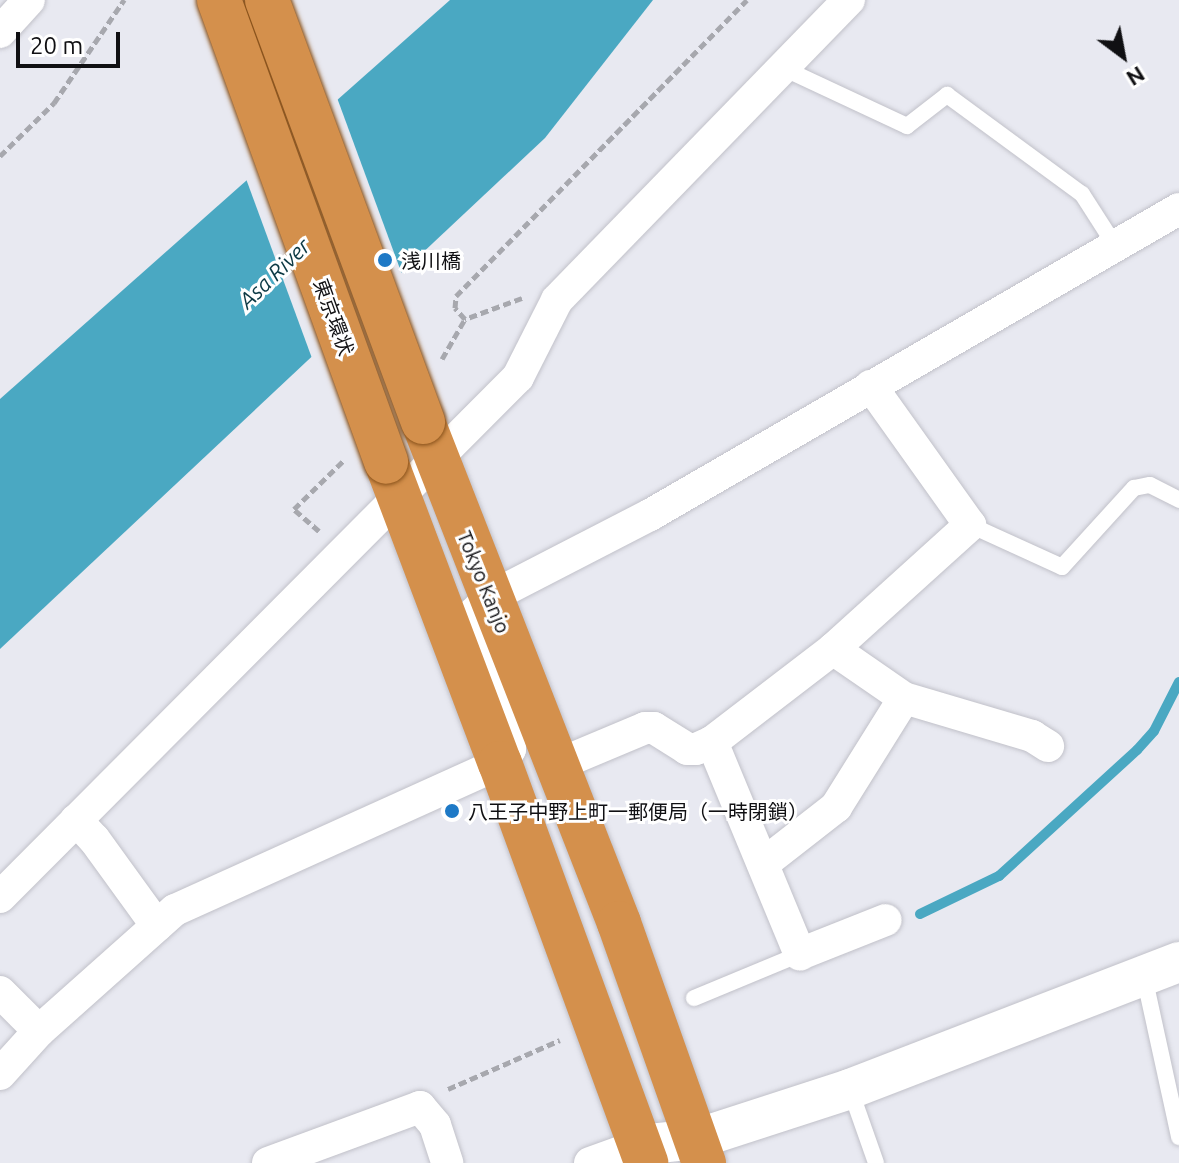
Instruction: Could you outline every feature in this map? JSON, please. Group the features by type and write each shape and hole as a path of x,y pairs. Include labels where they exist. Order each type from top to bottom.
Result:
{"highway":[{"name":"東京環状","path":"219,0 393,480"},
{"name":"Tokyo Kanjo","path":"267,0 430,440 619,923 700,1151"},
{"path":"393,480 643,1154"}],"street":[{"path":"0,32 29,0"},
{"path":"0,897 76,820 430,440 518,377 557,300 849,0"},
{"path":"0,1074 39,1031 175,910 500,763 510,749 508,717 475,624 474,613 491,597 650,515 1179,209"},
{"path":"557,765 645,728 654,728 687,749 696,749 712,742 833,649 970,525 871,386"},
{"path":"833,649 904,698 1032,736 1048,746"},
{"path":"763,864 836,807 904,698"},
{"path":"712,742 800,954 886,920"},
{"path":"76,820 94,839 157,926"},
{"path":"590,1163 643,1154 700,1151 850,1089 1162,968"},
{"path":"0,992 39,1031"},
{"path":"268,1163 420,1107 435,1125 447,1163"}],"lane":[{"path":"783,68 907,126 947,95 1082,194 1116,247"},
{"path":"970,525 1062,567 1134,488 1150,485 1179,500"},
{"path":"694,998 800,954"},
{"path":"1162,968 1179,1137"},
{"path":"850,1089 876,1163"}],"path":[{"path":"0,156 54,103 124,0"},
{"path":"532,296 465,319 455,308 456,296 747,0"},
{"path":"294,509 327,538"},
{"path":"420,1107 441,1092 570,1036"}],"water":[{"name":"Asa River","path":"450,0 653,0 545,138 0,649 0,399"}],"pier":[{"path":"336,95 403,277 313,361 245,176"}],"waterway":[{"path":"920,914 999,876 1137,750 1154,731 1179,682"}],"place":[{"name":"浅川橋","path":"385,260"},
{"name":"八王子中野上町一郵便局（一時閉鎖）","path":"452,811"}]}
